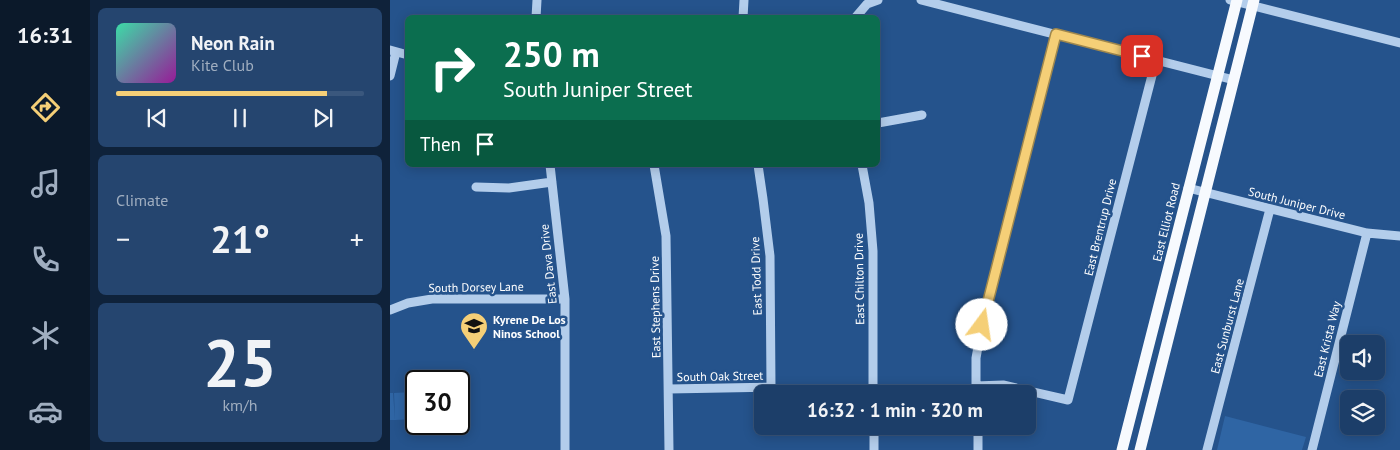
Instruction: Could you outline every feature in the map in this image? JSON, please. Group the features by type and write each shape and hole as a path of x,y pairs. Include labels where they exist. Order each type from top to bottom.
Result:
{"main road":[{"name":"East Elliot Road","path":"1122,450 1235,1"},
{"path":"1140,450 1254,3"}],"street":[{"path":"536,15 537,0"},
{"path":"744,0 744,15"},
{"path":"857,15 866,2 878,0"},
{"path":"921,0 956,4 1056,34 1234,80"},
{"path":"1235,1 1254,3 1400,43"},
{"path":"976,385 976,358 982,325 1056,34"},
{"path":"390,76 393,51"},
{"name":"East Brentrup Drive","path":"1036,393 1068,400 1156,60"},
{"path":"880,123 922,115"},
{"name":"East Dava Drive","path":"550,167 565,299 565,450"},
{"name":"East Stephens Drive","path":"654,167 666,236 669,450"},
{"name":"East Todd Drive","path":"758,167 770,256 771,385"},
{"name":"East Chilton Drive","path":"862,167 869,203 873,251 873,385"},
{"path":"476,187 509,188 552,182"},
{"name":"South Juniper Drive","path":"1188,188 1367,233 1400,236"},
{"name":"East Sunburst Lane","path":"1207,450 1270,209"},
{"name":"East Krista Way","path":"1312,450 1367,233"},
{"name":"South Dorsey Lane","path":"390,310 408,303 432,299 565,299"},
{"name":"South Oak Street","path":"669,389 754,387"},
{"path":"874,435 874,450"},
{"path":"978,435 978,450"}],"shaded area":[{"path":"405,392 405,419 395,420 394,393"},
{"path":"390,393 393,393 395,420 390,420"},
{"path":"1225,416 1306,437 1302,450 1217,450"}],"place":[{"name":"Kyrene De Los Ninos School","path":"474,350"}],"route":[{"path":"982,325 1056,34 1142,56"}]}
